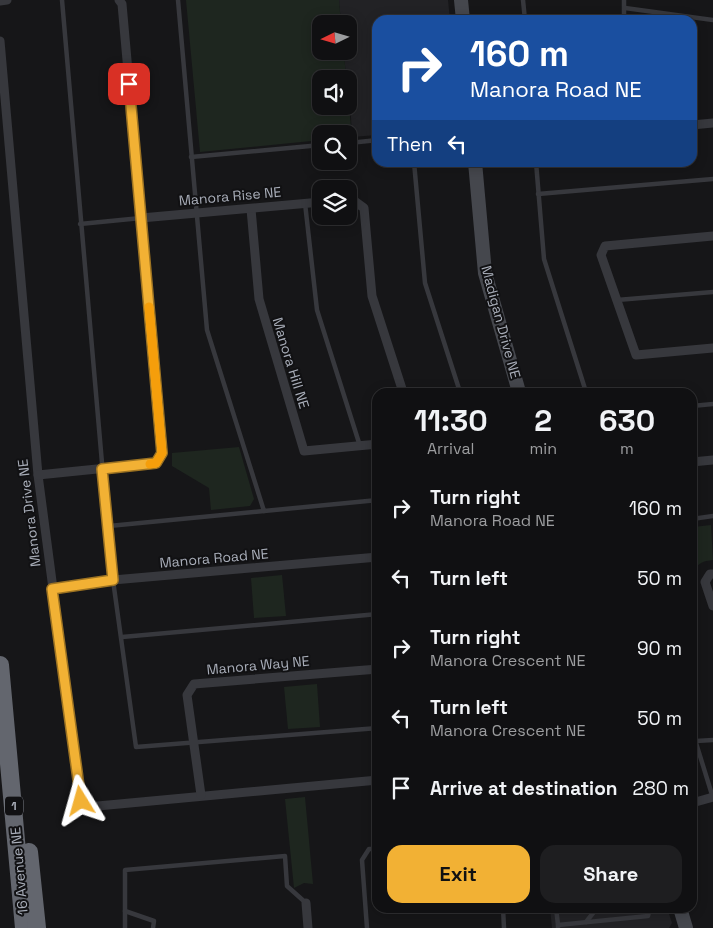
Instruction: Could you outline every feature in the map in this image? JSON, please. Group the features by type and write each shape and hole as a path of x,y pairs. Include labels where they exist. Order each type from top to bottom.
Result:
{"highway":[{"name":"16 Avenue NE","path":"0,665 24,928"},
{"path":"2,684 15,728 38,928"}],"street":[{"path":"0,1 7,0"},
{"path":"38,475 156,463 162,453 122,4 119,0"},
{"path":"461,0 462,15"},
{"name":"Manora Drive NE","path":"0,41 38,475 81,801 87,807 372,781"},
{"path":"697,125 713,123"},
{"name":"Madigan Drive NE","path":"475,167 485,273 518,388"},
{"name":"Manora Rise NE","path":"141,218 312,203"},
{"path":"357,203 364,208 372,296 401,388"},
{"name":"Manora Hill NE","path":"251,209 259,299 304,451 372,445"},
{"path":"713,236 605,246 601,254 636,355 713,348"},
{"path":"697,462 713,460"},
{"name":"Manora Road NE","path":"52,589 113,580 372,558"},
{"path":"713,574 710,574 705,582 713,606"},
{"name":"Manora Way NE","path":"201,795 187,695 194,684 372,669"},
{"path":"697,802 713,798"},
{"path":"306,903 308,928"},
{"path":"682,913 686,928"}],"lane":[{"path":"62,0 102,469 113,580 136,747 372,728"},
{"path":"178,0 190,157 207,330 264,511"},
{"path":"523,0 524,15"},
{"path":"624,0 624,15"},
{"path":"625,8 676,15"},
{"path":"697,18 713,20"},
{"path":"357,142 372,141"},
{"path":"190,157 312,146"},
{"path":"414,167 425,283 459,388"},
{"path":"536,167 544,259 585,388"},
{"path":"538,194 713,179"},
{"path":"306,204 317,310 360,446"},
{"path":"80,224 141,218"},
{"path":"617,300 713,292"},
{"path":"697,406 713,404"},
{"path":"109,526 372,501"},
{"path":"697,518 713,516"},
{"path":"122,637 372,615"},
{"path":"697,741 713,740"},
{"path":"697,744 713,798"},
{"path":"367,928 362,860 369,849 372,849"},
{"path":"125,928 125,870 285,856 288,886 306,903"},
{"path":"125,911 154,921 154,928"},
{"path":"503,913 504,928"},
{"path":"557,913 558,926 648,916 649,913"},
{"path":"586,922 593,913"}],"shaded area":[{"path":"186,0 339,0 340,15 312,15 312,60 345,60 345,70 312,70 312,115 350,115 351,125 312,125 312,141 200,152"},
{"path":"339,0 448,0 450,15 372,15 372,135 357,137 357,125 351,125 351,115 357,115 357,70 345,70 345,60 358,60 358,15 340,15"},
{"path":"239,447 254,499 250,506 211,510 209,488 172,466 172,453"},
{"path":"711,525 713,560 706,561 697,566 697,527"},
{"path":"282,575 286,616 254,618 251,578"},
{"path":"317,684 320,727 288,729 284,687"},
{"path":"305,797 313,884 304,883 294,888 285,799"},
{"path":"550,913 669,913 672,923 669,928 552,928"}],"slow traffic":[{"path":"149,307 162,453 156,463 150,464"}],"route":[{"path":"81,801 52,589 113,580 102,469 156,463 162,453 129,84"}]}
